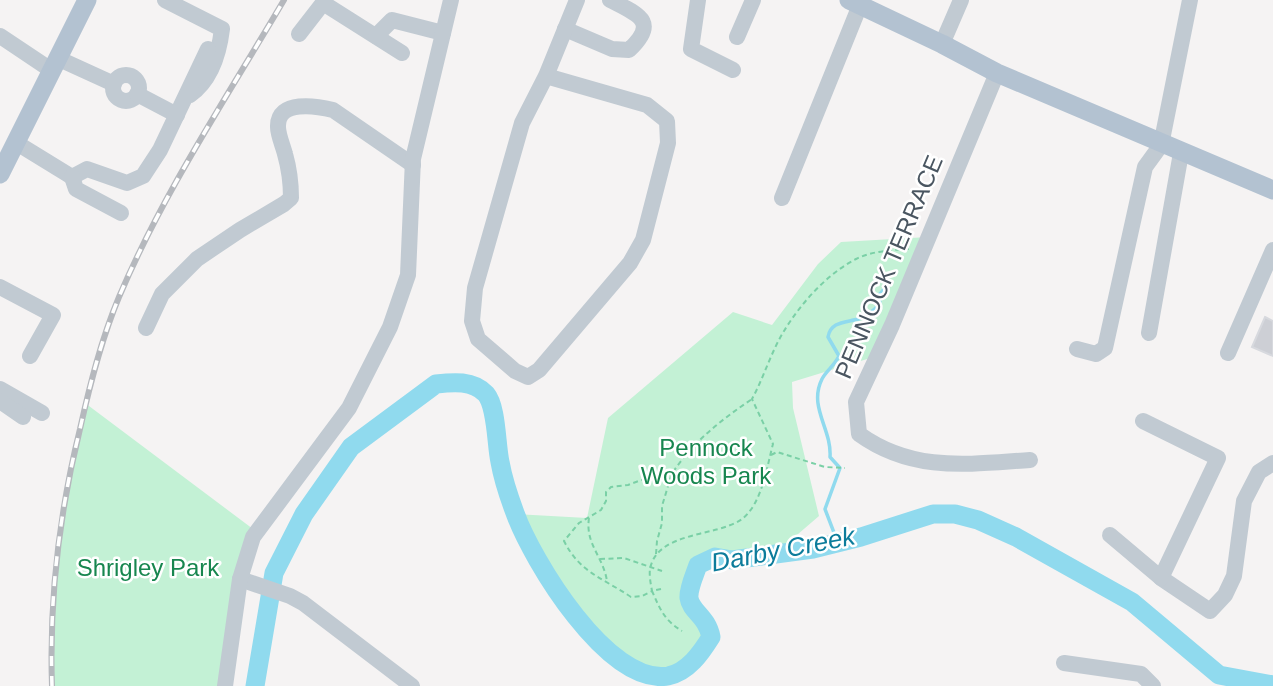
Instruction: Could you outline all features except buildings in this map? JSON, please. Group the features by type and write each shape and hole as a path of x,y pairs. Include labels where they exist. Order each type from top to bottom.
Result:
{"main road":[{"path":"0,174 86,0"},
{"path":"853,1 997,73 1161,145 1273,190"}],"street":[{"path":"165,0 222,29 207,79 180,107"},
{"path":"225,686 253,537 349,408 390,327 408,275 413,165 451,0"},
{"path":"546,76 648,105 667,121 668,143 643,240 630,263 539,370 528,377 515,371 478,339 472,321 475,288 522,123 546,76 577,0"},
{"path":"565,29 612,49 629,50 641,38 644,27 642,20 635,13 610,0"},
{"path":"698,0 691,49 733,70"},
{"path":"737,37 753,0"},
{"path":"942,44 961,0"},
{"path":"1077,349 1096,354 1105,348 1145,167 1161,145 1191,0"},
{"path":"782,198 853,1"},
{"path":"299,34 323,3 402,53"},
{"path":"376,36 392,20 443,33"},
{"path":"0,36 54,64 114,83 121,76 130,76 136,81 137,94 180,107"},
{"path":"72,177 87,169 127,183 143,176 160,150 208,49"},
{"name":"PENNOCK TERRACE","path":"997,73 892,325 856,402 859,434 877,447 923,462 952,465 1030,460"},
{"path":"146,327 162,294 197,260 291,198 287,161 278,126 280,117 288,110 298,106 318,106 333,110 413,165"},
{"path":"15,142 72,177 76,189 121,213"},
{"path":"1149,333 1181,153"},
{"path":"1228,353 1273,250"},
{"path":"0,287 53,315 30,356"},
{"path":"0,389 42,413"},
{"path":"0,401 23,417"},
{"path":"1143,421 1218,458 1161,578"},
{"path":"1110,535 1161,578 1210,611 1225,595 1234,576 1244,500 1259,472 1273,463"},
{"path":"245,581 290,596 303,604 403,683"},
{"path":"1064,663 1141,674 1153,685"}],"path":[{"path":"682,631 667,621 661,613 652,591 649,570 656,555 662,506 672,473 686,453 707,432 752,399 783,332 811,295 856,259 877,252 924,247"},
{"path":"752,399 777,452 816,465 845,468"},
{"path":"656,555 671,543 743,518 755,503 773,444"},
{"path":"770,456 777,452"},
{"path":"661,589 631,597 590,574 564,541 579,523 601,510 606,501 606,492 611,487 628,485 663,472 672,473"},
{"path":"589,518 587,533 600,559 607,582"},
{"path":"600,559 624,558 651,565 662,571"}],"green space":[{"name":"Pennock Woods Park","path":"928,237 877,356 792,382 793,408 819,516 776,553 732,560 715,557 698,565 689,598 707,624 711,637 688,667 675,674 660,677 639,672 626,664 597,640 569,608 545,572 515,514 587,518 608,418 733,312 772,325 818,264 841,242"},
{"name":"Shrigley Park","path":"85,403 257,532 225,686 52,686 55,561 68,476"}],"waterway":[{"path":"838,543 825,509 840,468 830,457 828,437 819,409 818,389 839,356 828,337 830,332 836,325 861,318 871,312 880,304 879,295 884,289"},
{"name":"Darby Creek","path":"255,686 274,573 304,514 351,447 436,384 456,383 475,386 490,400 501,468 511,501 524,534 555,588 575,616 598,641 621,661 645,674 675,674 688,666 711,637 689,598 698,565 715,557 732,560 813,549 933,514 955,514 978,520 1016,537 1132,602 1219,675 1273,685"}],"railway":[{"path":"52,686 52,621 61,524 84,412 107,329 155,220 284,0"}]}
